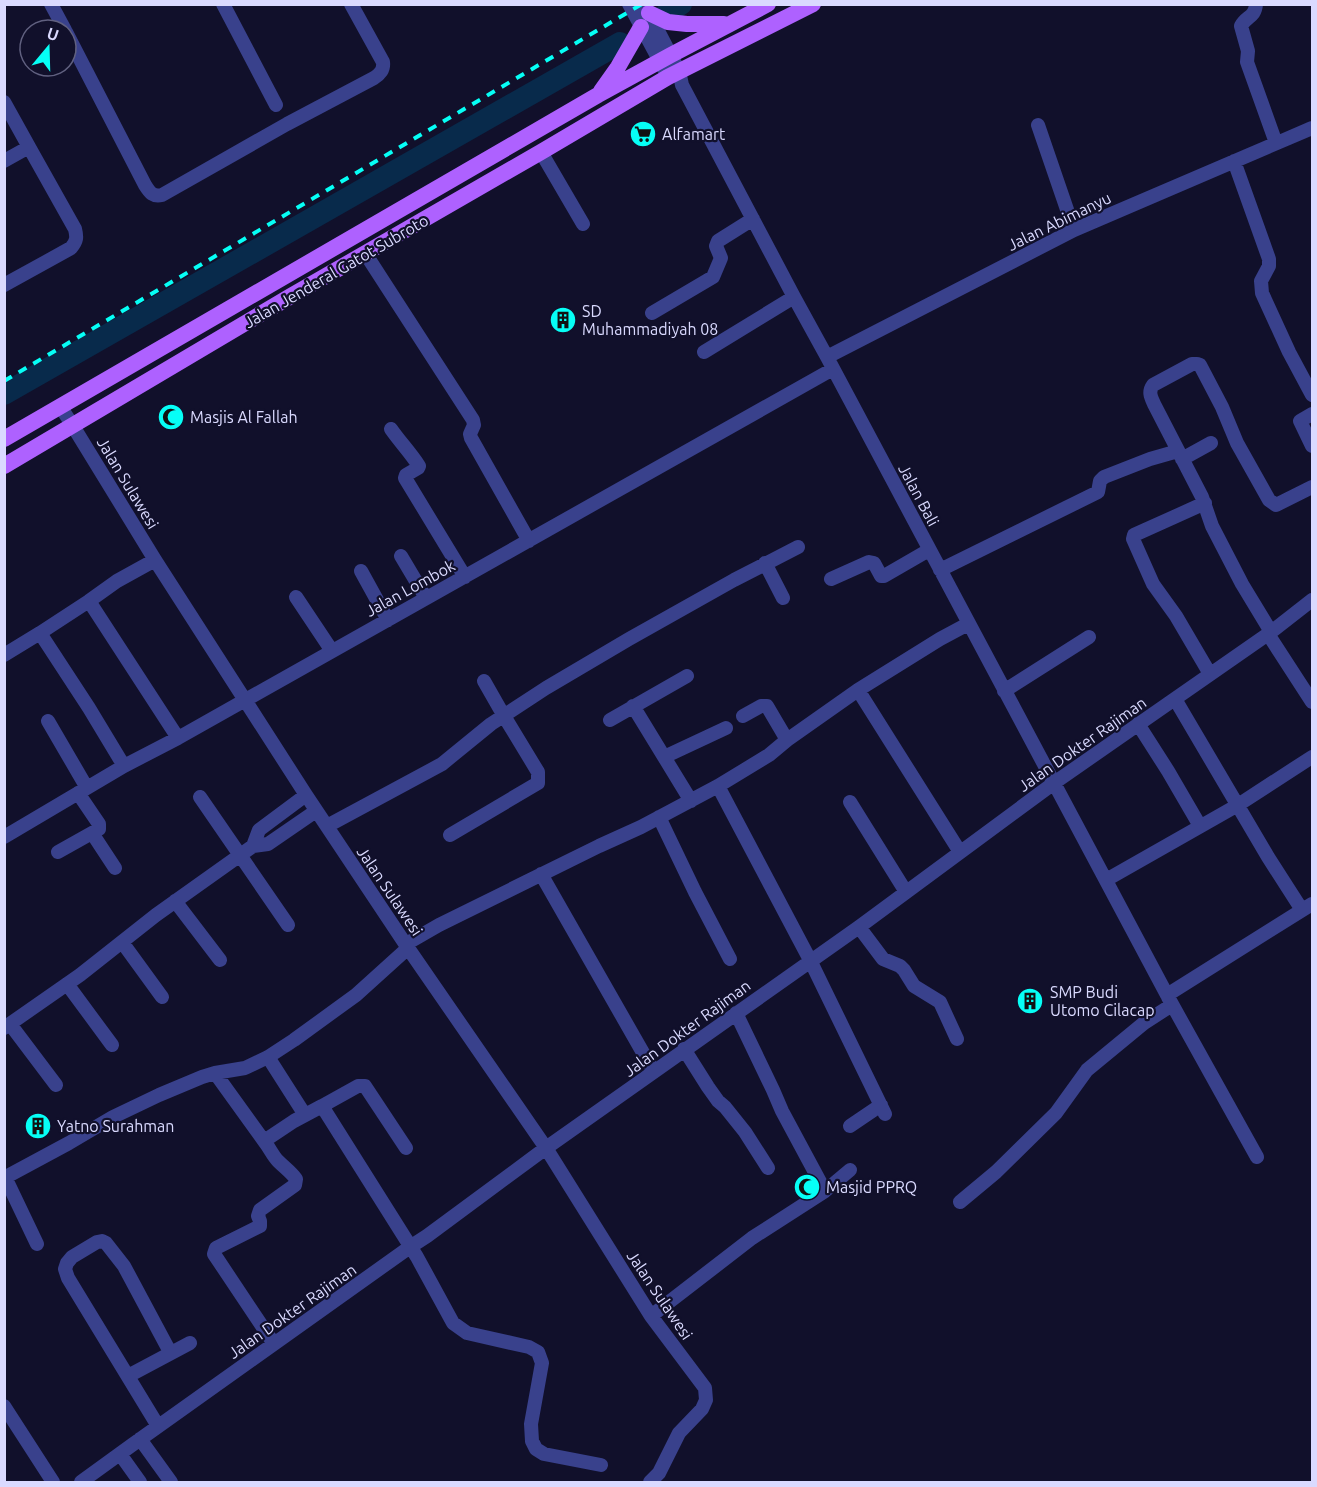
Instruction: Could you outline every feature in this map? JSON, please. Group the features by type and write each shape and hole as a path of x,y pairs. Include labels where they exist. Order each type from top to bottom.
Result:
{"main road":[{"name":"Jalan Jenderal Gatot Subroto","path":"4,439 598,95 768,4"},
{"name":"Jalan Jenderal Gatot Subroto","path":"4,466 541,152 813,4"},
{"path":"598,95 618,67 645,15 668,22 730,24"}],"street":[{"path":"51,4 58,18"},
{"path":"223,4 276,105"},
{"path":"78,56 145,185 152,194 162,195 378,75 382,70 383,62 351,4"},
{"name":"Jalan Bali","path":"629,4 645,15 665,58 968,624 1257,1157"},
{"path":"1256,4 1253,15 1241,26 1248,51 1247,62 1276,143"},
{"path":"4,102 75,229 76,237 75,243 70,248 4,285"},
{"path":"1038,125 1074,230"},
{"name":"Jalan Abimanyu","path":"830,363 1074,230 1312,128"},
{"path":"4,161 29,147"},
{"path":"541,152 583,224"},
{"path":"1234,161 1269,259 1269,267 1261,281 1262,293 1312,395"},
{"path":"652,313 713,277 721,258 716,246 718,241 753,219"},
{"path":"365,253 472,420 474,425 470,431 471,438 529,541"},
{"path":"704,352 794,297"},
{"name":"Jalan Lombok","path":"4,837 124,766 529,541 830,363"},
{"path":"1312,487 1280,504 1276,505 1269,500 1240,450 1222,407 1200,365 1192,364 1153,385 1150,389 1154,404 1205,503 1212,526 1228,558 1269,633 1312,702"},
{"name":"Jalan Sulawesi","path":"60,406 155,560 316,811 546,1148 651,1316 705,1388 706,1400 702,1409 679,1433 659,1473 650,1482"},
{"path":"1312,414 1300,422 1312,446"},
{"path":"390,429 410,451 419,466 405,478 465,577"},
{"path":"940,570 1098,492 1100,481 1104,477 1150,459 1180,455 1211,443"},
{"path":"1205,503 1134,535 1133,539 1153,584 1176,616 1210,674"},
{"path":"327,826 442,764 491,724 546,688 629,639 798,546"},
{"path":"831,579 870,562 874,564 881,576 884,576 929,550"},
{"path":"401,556 426,598"},
{"path":"4,655 117,581 155,560"},
{"path":"765,563 783,598"},
{"path":"361,571 388,620"},
{"path":"296,597 332,651"},
{"name":"Jalan Dokter Rajiman","path":"81,1482 427,1236 684,1049 859,927 1054,783 1269,633 1312,600"},
{"path":"89,601 178,738"},
{"path":"37,1244 5,1177 113,1117 159,1095 214,1073 245,1068 268,1057 356,995 407,946 439,925 658,818 718,786 768,755 858,690 968,624"},
{"path":"40,633 124,766"},
{"path":"1004,691 1089,637"},
{"path":"610,720 687,675"},
{"path":"450,835 538,783 538,772 484,681"},
{"path":"858,690 960,852"},
{"path":"960,1202 996,1172 1056,1113 1087,1070 1170,1000 1307,907 1268,857 1174,699"},
{"path":"633,706 691,801"},
{"path":"743,716 761,706 767,706 788,740"},
{"path":"48,721 99,824 99,829 58,852"},
{"path":"1138,724 1200,826"},
{"path":"664,757 726,728"},
{"path":"1106,880 1238,805 1312,757"},
{"path":"718,786 810,960 883,1109 850,1126"},
{"path":"253,846 259,830 306,795"},
{"path":"201,797 288,926"},
{"path":"850,802 906,892"},
{"path":"56,1085 7,1026 240,855 253,846 268,844 316,811"},
{"path":"658,818 730,958"},
{"path":"92,833 115,868"},
{"path":"541,874 654,1072"},
{"path":"175,901 220,960"},
{"path":"859,927 883,959 900,966 914,986 940,1002 957,1039"},
{"path":"122,942 162,996"},
{"path":"67,984 111,1045"},
{"path":"736,1013 782,1111 825,1191"},
{"path":"684,1049 708,1087 745,1132 768,1167"},
{"path":"268,1057 305,1115"},
{"path":"214,1073 279,1163 284,1165 296,1179 295,1185 260,1210 258,1216 260,1226 216,1248 214,1254 274,1344"},
{"path":"264,1141 358,1086 365,1086 406,1148"},
{"path":"322,1106 417,1257 453,1323 467,1333 529,1347 538,1352 542,1363 531,1424 532,1441 536,1449 544,1454 601,1466"},
{"path":"651,1316 752,1238 825,1191 850,1170"},
{"path":"159,1426 68,1278 65,1269 72,1257 97,1242 106,1243 124,1266 170,1352"},
{"path":"128,1376 190,1343"},
{"path":"4,1406 54,1482"},
{"path":"140,1439 171,1482"},
{"path":"120,1454 140,1482"}],"waterway":[{"path":"662,17 681,4"},
{"path":"4,394 620,43"}],"railway":[{"path":"4,381 642,4"}],"place":[{"name":"Alfamart","path":"643,134"},
{"name":"SD Muhammadiyah 08","path":"563,320"},
{"name":"Masjis Al Fallah","path":"171,417"},
{"name":"SMP Budi Utomo Cilacap","path":"1030,1001"},
{"name":"Yatno Surahman","path":"38,1126"},
{"name":"Masjid PPRQ","path":"807,1187"}]}
